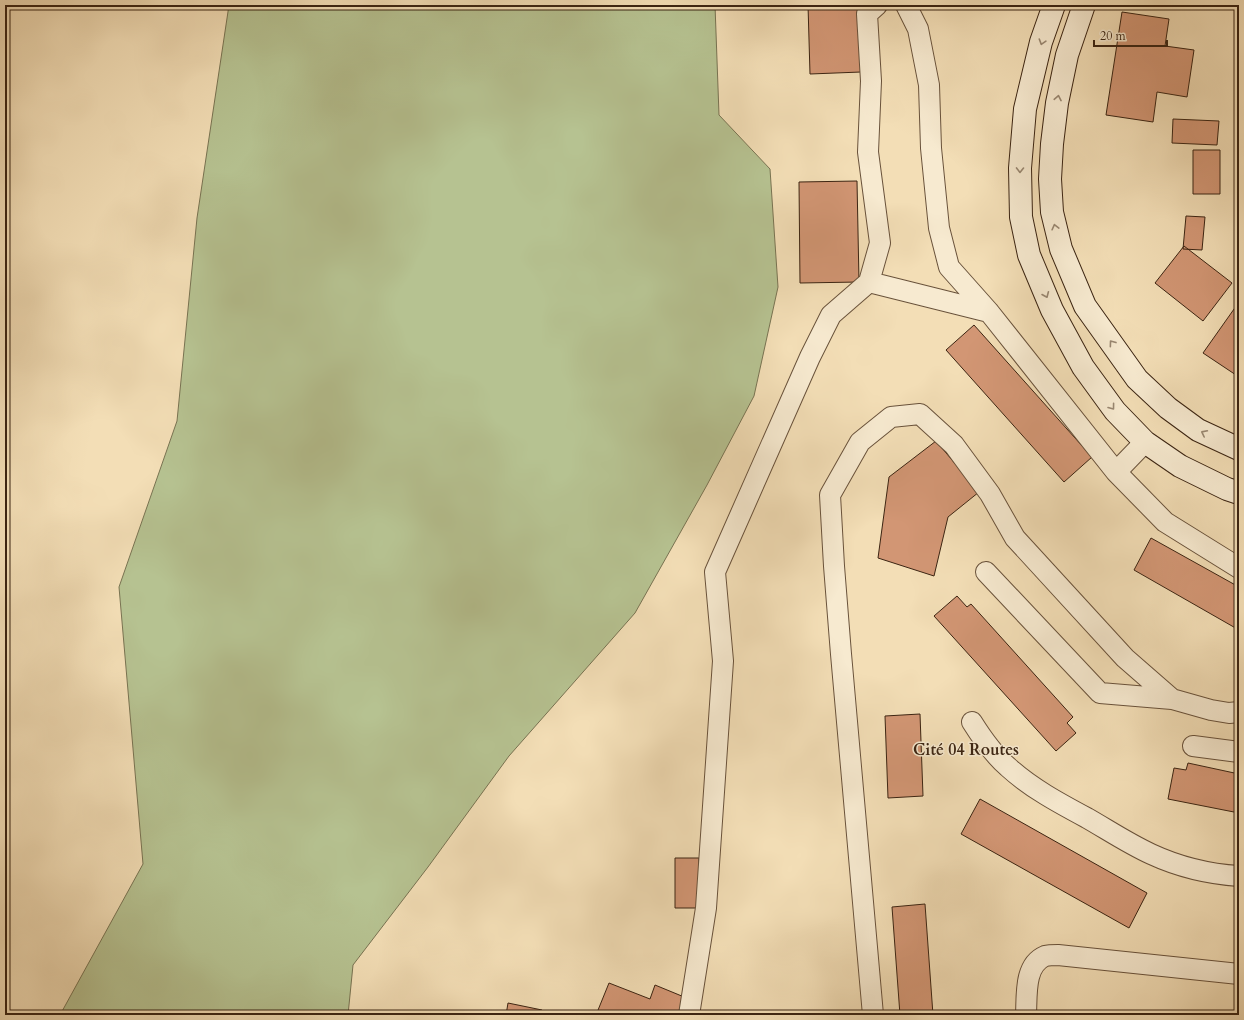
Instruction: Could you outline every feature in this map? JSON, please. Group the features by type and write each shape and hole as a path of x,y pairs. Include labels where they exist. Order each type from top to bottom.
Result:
{"main road":[{"path":"1054,5 1041,42 1025,109 1020,168 1021,217 1029,255 1052,310 1083,367 1115,411 1145,442 1180,466 1227,490 1239,493"},
{"path":"1084,5 1067,54 1057,103 1052,144 1050,179 1052,212 1061,249 1085,306 1137,379 1168,408 1198,430 1239,449"}],"street":[{"path":"688,1015 706,908 723,660 715,572 810,357 831,315 869,282 880,243 868,152 871,81 868,14 876,5"},
{"path":"906,5 918,29 929,85 932,148 939,228 949,267 989,312 1116,472 1165,522 1239,568"},
{"path":"869,282 989,312"},
{"path":"873,1015 841,654 830,495 860,442 891,417 920,414 954,445 990,494 1015,538 1125,658 1172,699"},
{"path":"1116,472 1145,442"},
{"path":"986,572 1100,693 1172,699 1211,710 1229,713 1239,712"},
{"path":"972,722 990,748 1007,766 1023,780 1041,792 1150,854 1197,871 1239,876"},
{"path":"1193,746 1239,752"},
{"path":"1026,1015 1030,971 1037,961 1046,956 1058,955 1239,974"}],"green space":[{"path":"229,5 715,5 719,115 770,169 778,287 754,396 707,485 635,613 509,756 428,867 353,965 348,1015 60,1015 143,864 119,587 177,421 197,218"}],"building":[{"path":"808,5 859,5 861,72 810,74"},
{"path":"1122,12 1169,19 1165,46 1194,50 1187,97 1157,92 1153,122 1106,115"},
{"path":"1173,119 1219,121 1217,145 1172,143"},
{"path":"1193,150 1220,150 1220,194 1193,194"},
{"path":"857,181 859,282 800,283 799,182"},
{"path":"1186,216 1205,217 1202,250 1183,249"},
{"path":"1184,246 1232,283 1203,321 1155,283"},
{"path":"1239,302 1239,377 1203,353"},
{"path":"974,325 1092,457 1064,482 946,350"},
{"path":"936,441 979,492 948,517 934,576 878,558 889,477"},
{"path":"1151,538 1239,587 1239,630 1134,570"},
{"path":"957,596 967,607 971,604 1073,717 1067,723 1076,733 1056,751 934,616"},
{"path":"920,714 923,796 888,798 885,716"},
{"path":"1188,763 1239,774 1239,813 1168,799 1174,768 1186,770"},
{"path":"980,799 1147,893 1129,928 961,834"},
{"path":"675,858 699,858 698,908 675,908"},
{"path":"925,904 933,1015 900,1015 892,907"},
{"path":"609,983 650,999 655,985 689,999 683,1015 596,1015"},
{"path":"508,1003 542,1010 541,1015 506,1015"}],"district":[{"name":"Cité 04 Routes","path":"966,749"}]}
